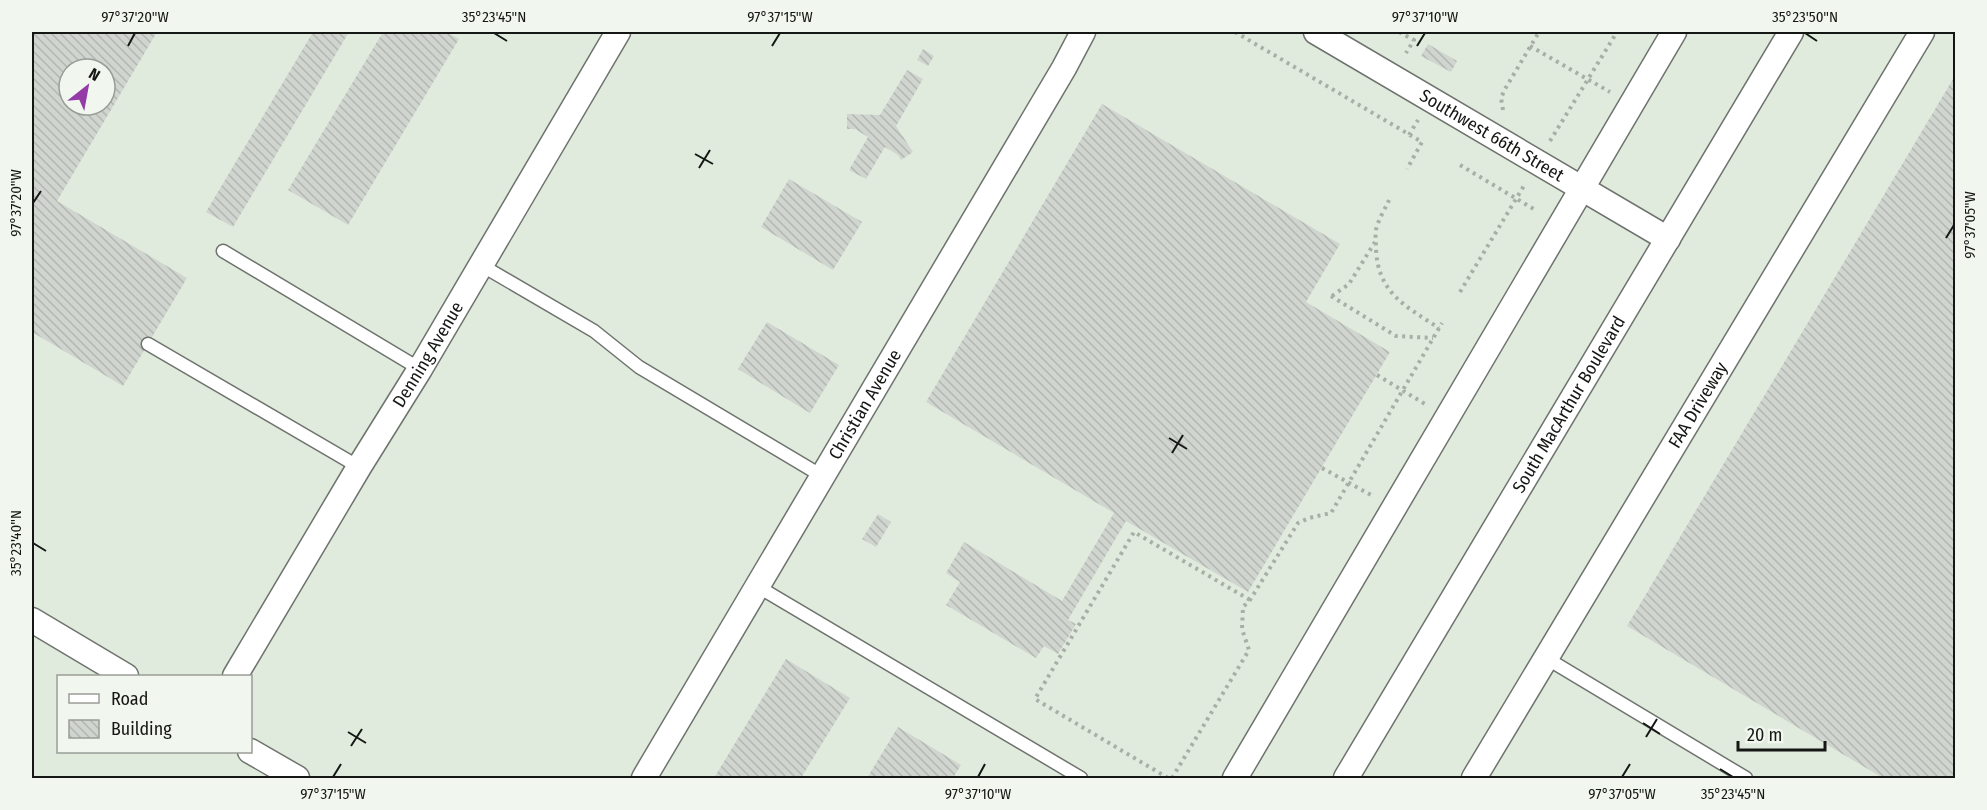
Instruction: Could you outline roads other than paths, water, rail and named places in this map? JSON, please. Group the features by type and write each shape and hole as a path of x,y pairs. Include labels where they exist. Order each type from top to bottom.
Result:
{"street":[{"name":"Christian Avenue","path":"644,778 1064,68 1083,32"},
{"name":"Southwest 66th Street","path":"1317,32 1668,239"},
{"path":"1235,778 1674,32"},
{"name":"South MacArthur Boulevard","path":"1346,778 1791,32"},
{"name":"FAA Driveway","path":"1473,778 1922,32"},
{"name":"Denning Avenue","path":"236,675 358,467 420,369 613,33"},
{"path":"32,620 124,675"},
{"path":"252,752 297,778"}],"lane":[{"path":"222,251 420,369"},
{"path":"481,265 594,331 639,367 822,476"},
{"path":"148,344 358,467"},
{"path":"757,586 1081,778"},
{"path":"1546,658 1746,778"}]}
